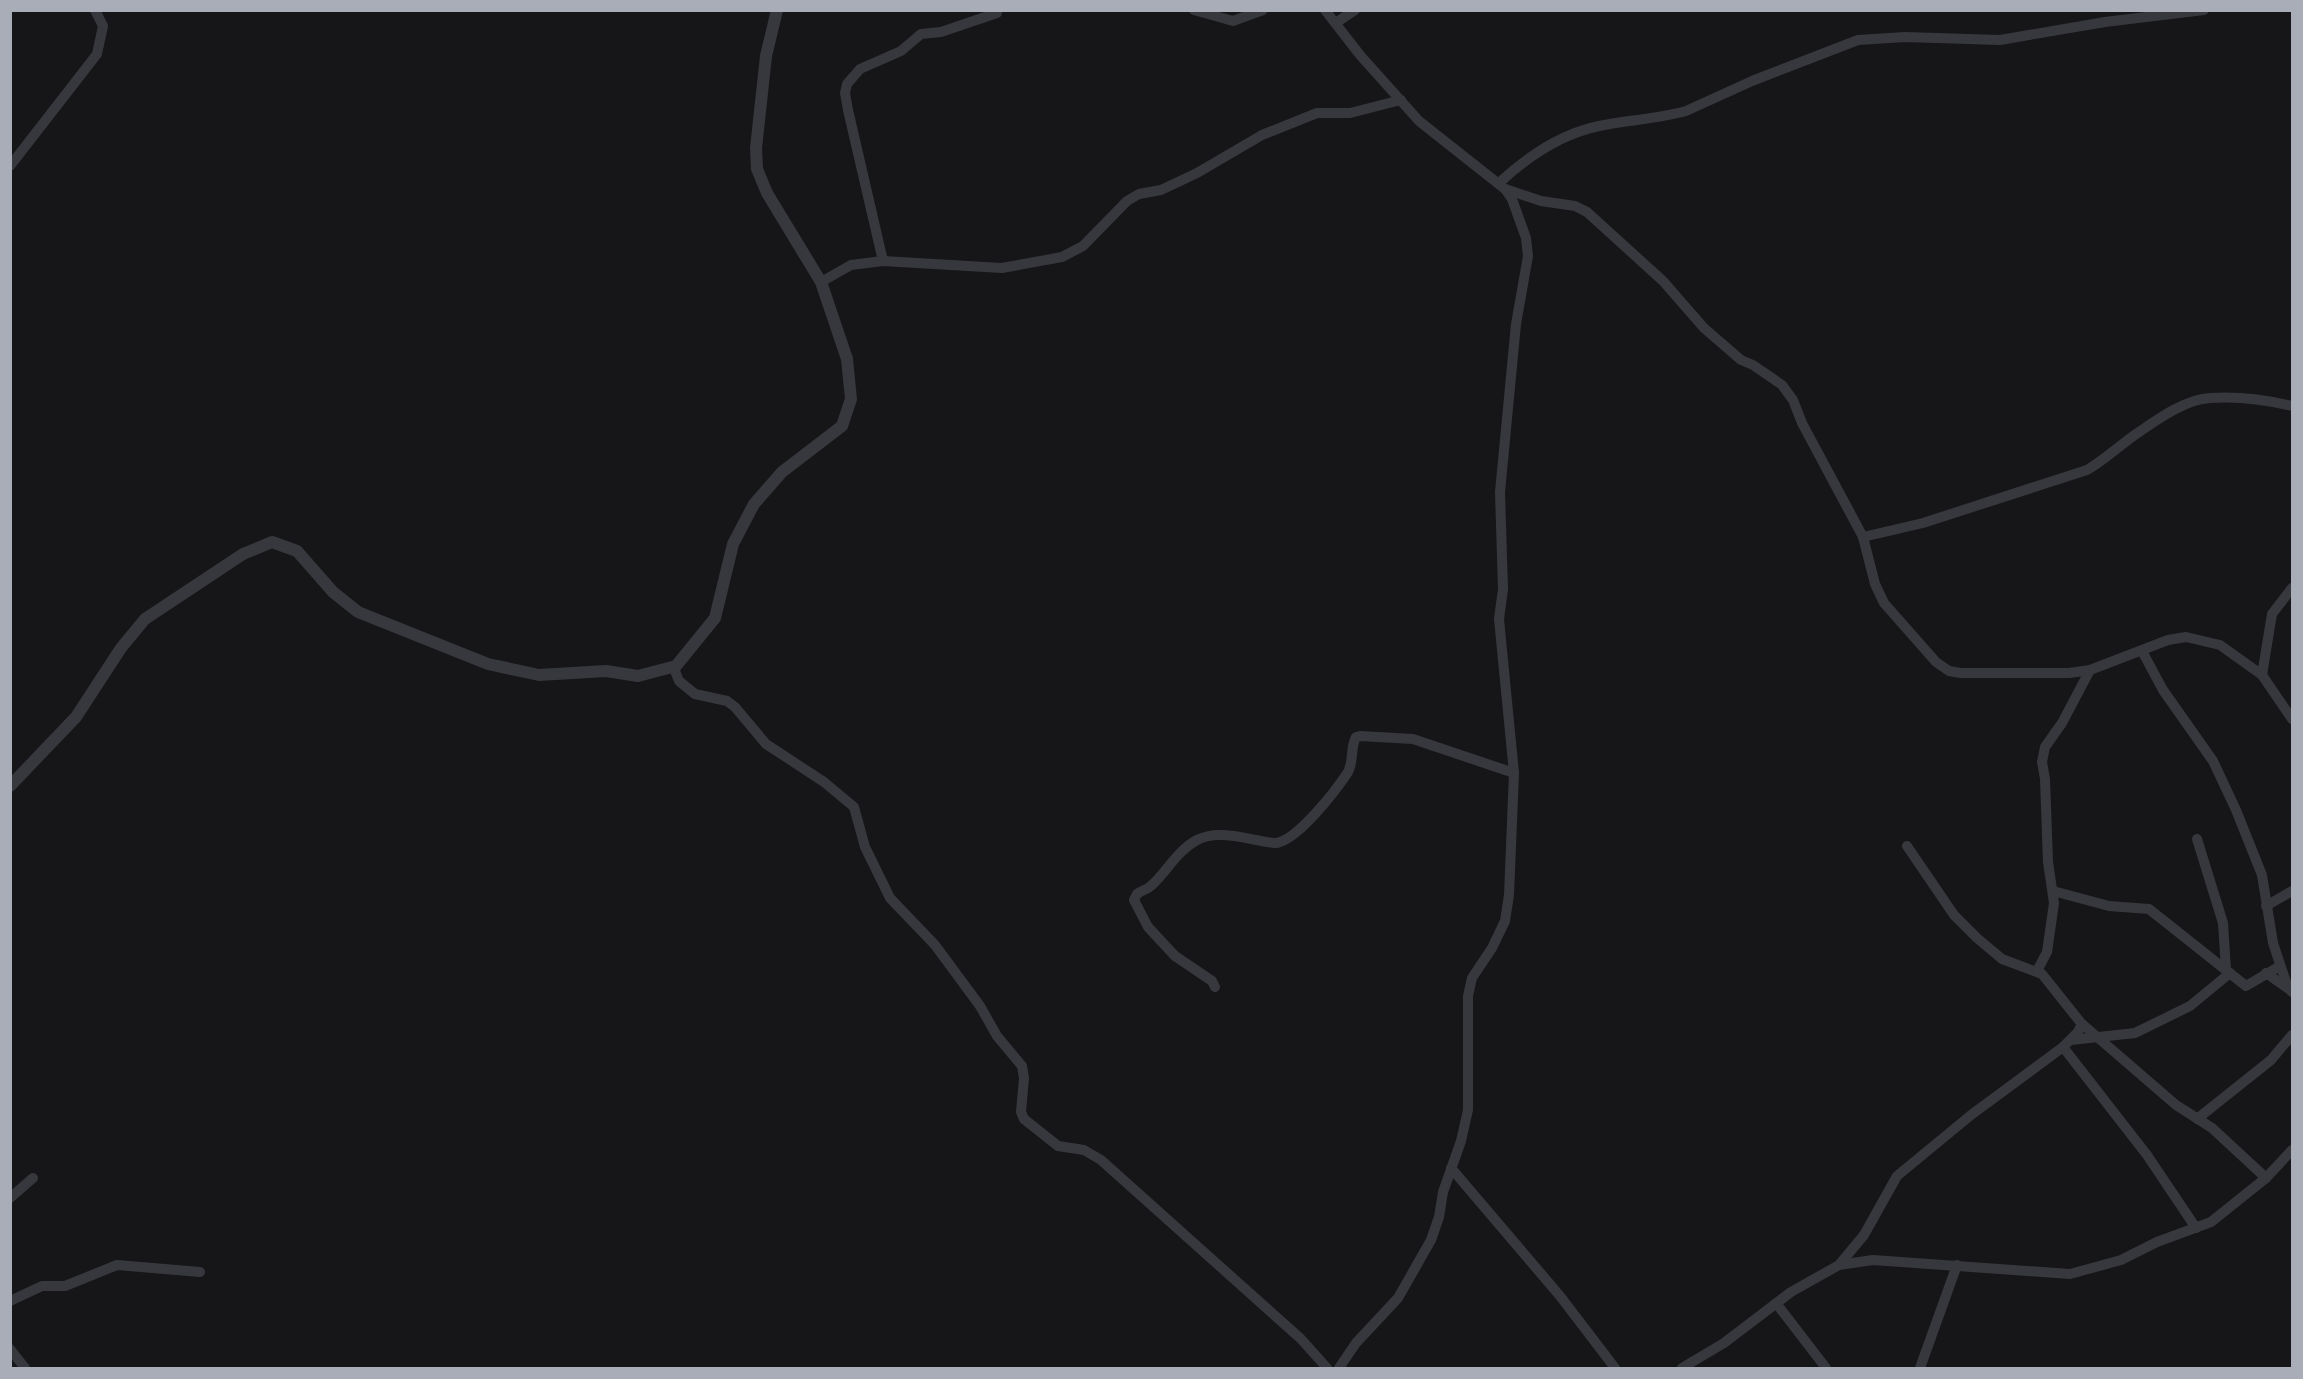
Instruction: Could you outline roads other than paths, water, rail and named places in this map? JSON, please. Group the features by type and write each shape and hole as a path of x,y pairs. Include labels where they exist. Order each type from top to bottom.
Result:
{"street":[{"path":"10,166 94,61 103,26 95,10"},
{"path":"777,10 765,56 756,148 757,169 772,202 822,282 847,359 851,399 848,414 842,426 782,472 754,504 733,544 715,618 676,666 675,671 679,681 695,694 727,701 735,707 766,744 824,782 854,807 865,847 890,898 935,945 980,1006 997,1036 1022,1066 1024,1078 1020,1112 1024,1119 1058,1146 1084,1150 1101,1160 1236,1279 1301,1339 1327,1368"},
{"path":"1194,10 1233,21 1263,10"},
{"path":"1325,10 1337,22 1346,39 1419,121 1452,149 1502,186 1541,201 1575,206 1587,212 1663,281 1704,328 1741,360 1760,369 1782,386 1793,400 1802,423 1863,537 1875,584 1884,603 1926,654 1949,671 2069,673 2090,670 2168,640 2186,637 2202,639 2220,645 2262,675 2292,719"},
{"path":"1337,22 1355,10"},
{"path":"1502,186 1539,150 1573,133 1599,126 1663,118 1686,111 1847,42 1905,37 2000,40 2105,21 2204,10"},
{"path":"883,261 848,110 845,93 848,84 860,69 901,51 921,34 941,32 999,11"},
{"path":"822,282 851,265 883,261 1002,268 1062,257 1083,246 1127,201 1139,194 1161,190 1197,173 1262,135 1317,113 1350,114 1401,100"},
{"path":"1339,1368 1356,1343 1398,1298 1415,1270 1439,1217 1443,1192 1461,1141 1468,1110 1468,996 1472,978 1492,948 1505,921 1509,895 1514,773 1499,619 1503,589 1500,492 1516,324 1528,256 1519,217 1502,186"},
{"path":"1863,537 1923,523 2087,470 2110,457 2137,433 2196,401 2209,398 2267,400 2292,406"},
{"path":"10,786 76,717 121,648 145,619 243,554 272,542 297,551 333,592 358,612 488,664 539,675 606,671 638,676 676,666"},
{"path":"2262,675 2272,614 2292,588"},
{"path":"2142,651 2163,690 2218,769 2262,875 2266,906 2280,966 2291,991"},
{"path":"2037,971 2047,952 2053,920 2053,891 2042,762 2045,747 2062,723 2090,670"},
{"path":"1215,987 1212,981 1175,956 1148,927 1134,900 1137,894 1151,886 1196,841 1243,836 1274,843 1289,838 1308,822 1347,773 1353,756 1352,745 1359,736 1413,739 1514,773"},
{"path":"2198,839 2223,922 2228,971"},
{"path":"1907,846 1954,915 1977,938 2002,959 2037,971 2082,1024 2176,1104 2221,1136 2266,1178"},
{"path":"2053,891 2109,906 2149,909 2248,986 2280,966"},
{"path":"2266,906 2292,891"},
{"path":"2067,1044 2135,1033 2169,1018 2190,1006 2228,971"},
{"path":"2266,973 2291,991"},
{"path":"1682,1368 1724,1343 1776,1304 1839,1265 1864,1235 1897,1176 1971,1115 2067,1044 2082,1024"},
{"path":"2197,1119 2271,1060 2292,1035"},
{"path":"2067,1044 2196,1228"},
{"path":"1839,1265 1873,1260 2070,1274 2121,1260 2157,1242 2196,1228 2220,1216 2266,1178 2292,1150"},
{"path":"1451,1168 1560,1296 1616,1368"},
{"path":"10,1198 33,1178"},
{"path":"10,1301 42,1286 65,1286 117,1265 200,1272"},
{"path":"1920,1368 1957,1265"},
{"path":"1776,1304 1819,1366"},
{"path":"10,1349 25,1368"}]}
